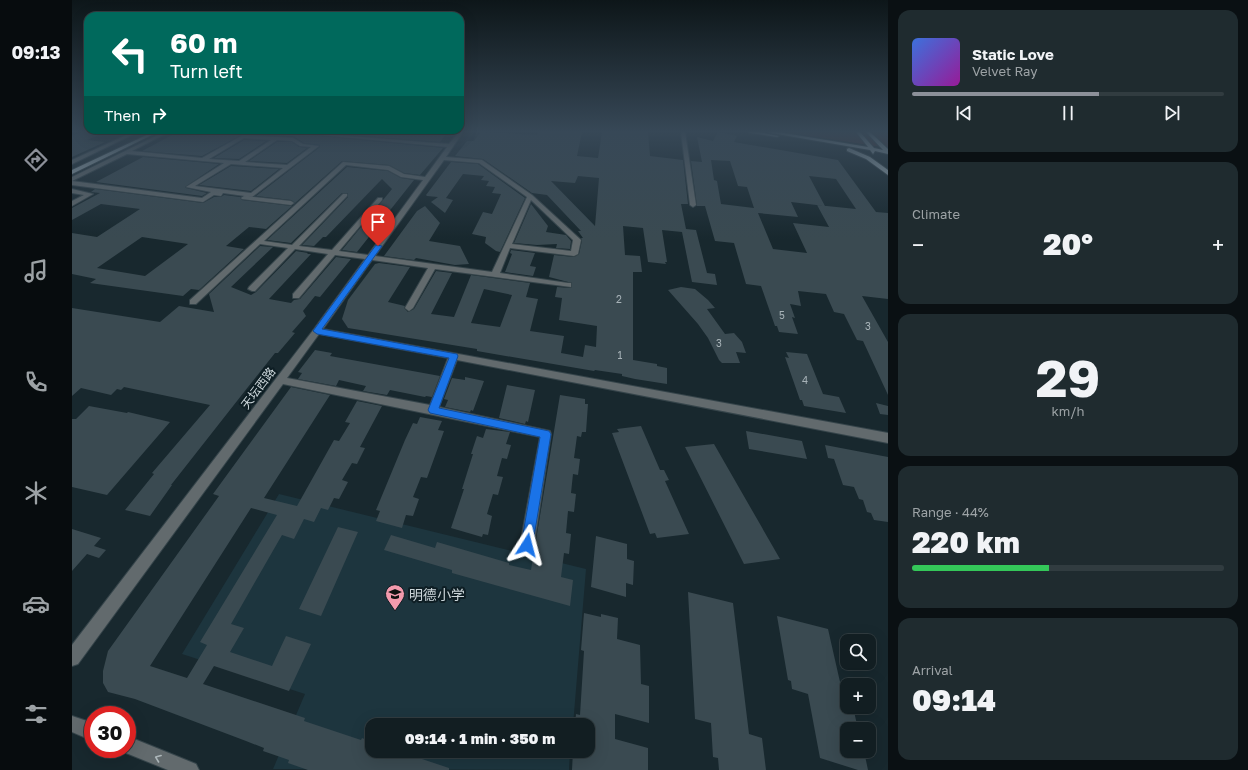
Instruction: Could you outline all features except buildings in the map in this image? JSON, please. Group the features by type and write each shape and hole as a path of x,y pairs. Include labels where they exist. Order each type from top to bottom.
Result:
{"street":[{"path":"72,179 94,168"},
{"path":"221,168 190,187 252,195 288,168"},
{"path":"193,302 340,168"},
{"path":"388,168 403,176 427,179"},
{"name":"天坛西路","path":"72,658 317,331 435,168"},
{"path":"490,168 530,196 577,240 574,254 508,246"},
{"path":"688,168 693,204"},
{"path":"72,183 203,200 213,194 291,204"},
{"path":"72,191 90,194 72,204"},
{"path":"252,289 345,195"},
{"path":"495,275 530,196"},
{"path":"296,296 380,198"},
{"path":"258,242 568,285"},
{"path":"409,308 433,266"},
{"path":"317,331 888,438"},
{"path":"433,410 454,356"},
{"path":"287,382 433,410 546,434 527,545"},
{"path":"72,724 84,729"},
{"path":"136,749 190,770"}],"shaded area":[{"name":"明德小学","path":"279,494 586,569 574,718 365,718 365,758 570,758 569,770 273,769 305,694 182,654"}],"place":[{"name":"明德小学","path":"395,611"}],"route":[{"path":"378,246 317,331 454,356 433,410 546,434 527,545"}]}
